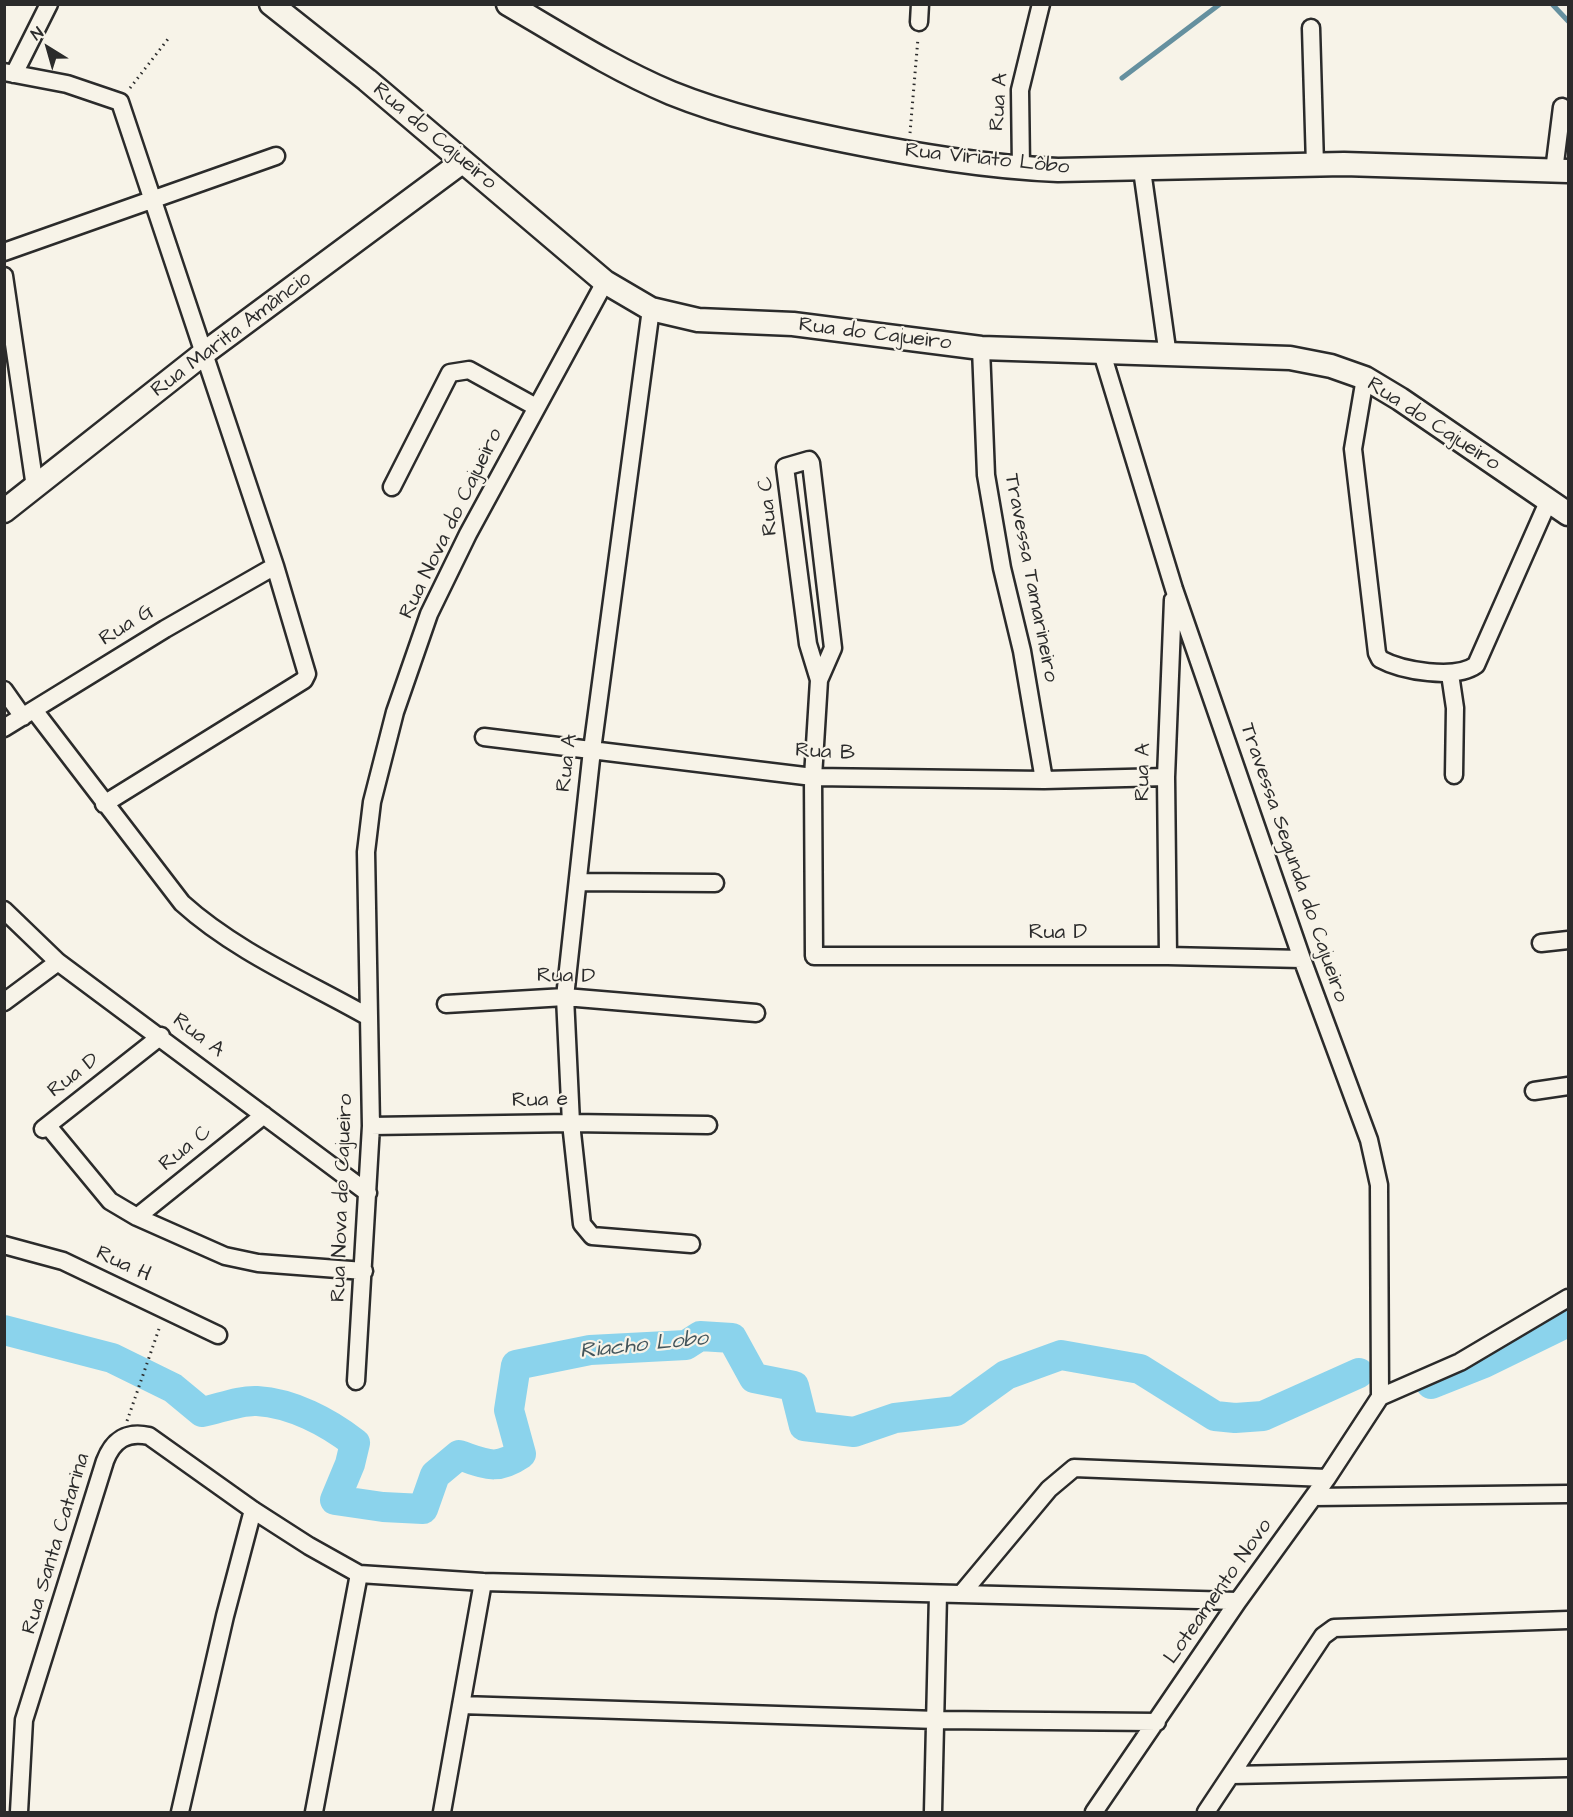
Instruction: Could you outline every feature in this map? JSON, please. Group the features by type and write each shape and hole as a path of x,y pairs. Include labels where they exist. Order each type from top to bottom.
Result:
{"street":[{"path":"49,4 9,73 83,88 120,102 275,566 307,676 104,804"},
{"name":"Rua do Cajueiro","path":"271,4 345,62 605,282 651,309 698,320 793,324 981,348 1168,356 1290,358 1331,366 1365,378 1400,399 1548,502 1569,514"},
{"name":"Rua Viriato Lôbo","path":"508,4 637,76 696,103 750,120 908,153 1021,168 1142,170 1315,165 1561,171"},
{"path":"919,22 920,4"},
{"name":"Rua A","path":"1021,168 1020,90 1041,4"},
{"path":"1311,28 1315,165"},
{"path":"1561,171 1562,107"},
{"path":"4,252 276,156"},
{"name":"Rua Marita Amâncio","path":"4,511 203,354 462,162"},
{"path":"1142,170 1168,356"},
{"path":"4,276 35,487"},
{"name":"Rua Nova do Cajueiro","path":"356,1382 371,1126 367,1016 366,852 369,815 395,712 429,615 536,406 605,282"},
{"name":"Rua A","path":"651,309 592,750 564,997 571,1123 582,1224 592,1236 691,1244"},
{"name":"Travessa Tamarineiro","path":"981,348 986,475 1002,568 1022,651 1044,780"},
{"name":"Travessa Segunda do Cajueiro","path":"1102,353 1174,589 1302,959 1368,1140 1377,1174 1380,1397"},
{"path":"392,487 450,373 456,370 469,370 536,406"},
{"path":"1365,378 1353,450 1377,653 1385,661 1450,674 1468,671 1476,665 1548,502"},
{"name":"Rua C","path":"814,956 813,777 819,680 833,648 809,460 785,467 809,650 819,680"},
{"name":"Rua G","path":"4,728 165,629 275,566"},
{"path":"800,583 826,582"},
{"name":"Rua A","path":"1168,956 1166,777 1174,589"},
{"path":"1450,674 1455,708 1454,775"},
{"path":"4,690 28,713 182,903 205,924 367,1016"},
{"name":"Rua B","path":"484,737 813,777 1044,780 1166,777"},
{"path":"578,882 715,883"},
{"name":"Rua A","path":"4,910 58,962 161,1036 368,1193"},
{"path":"1540,943 1569,940"},
{"name":"Rua D","path":"814,956 1168,956 1302,959"},
{"path":"4,1002 58,962"},
{"name":"Rua D","path":"447,1004 564,997 756,1013"},
{"name":"Rua D","path":"137,1218 110,1201 45,1127 161,1036"},
{"path":"1534,1091 1569,1086"},
{"name":"Rua C","path":"137,1218 264,1115"},
{"name":"Rua e","path":"371,1126 571,1123 708,1125"},
{"path":"137,1218 225,1256 258,1263 364,1271"},
{"name":"Rua H","path":"4,1245 63,1262 218,1335"},
{"path":"1380,1397 1477,1353 1569,1298"},
{"name":"Loteamento Novo","path":"1094,1812 1238,1601 1327,1478 1380,1397"},
{"path":"126,1435 139,1433 149,1436 253,1510 309,1546 359,1574 483,1582 938,1594 963,1592 1238,1601"},
{"name":"Rua Santa Catarina","path":"19,1812 24,1720 105,1461 110,1449 126,1435"},
{"path":"963,1592 1049,1489 1074,1468 1327,1478"},
{"path":"1313,1497 1569,1494"},
{"path":"180,1812 225,1616 253,1510"},
{"path":"314,1812 359,1574"},
{"path":"442,1812 483,1582"},
{"path":"933,1812 937,1720 938,1594"},
{"path":"1206,1812 1323,1636 1334,1628 1569,1620"},
{"path":"461,1706 937,1720 1157,1722"},
{"path":"1232,1775 1569,1768"}],"path":[{"path":"908,153 919,22"},
{"path":"120,102 168,39"},
{"path":"126,1435 127,1418 165,1310"}],"waterway":[{"path":"1122,78 1220,4"},
{"path":"1552,4 1568,21"},
{"name":"Riacho Lobo","path":"1431,1384 1484,1363 1568,1322"},
{"name":"Riacho Lobo","path":"4,1330 112,1358 173,1388 202,1412 236,1403 257,1401 283,1405 309,1415 355,1443 350,1464 335,1500 383,1507 423,1509 435,1475 459,1455 484,1463 498,1464 505,1463 521,1454 509,1410 516,1365 590,1350 686,1345 700,1336 732,1338 754,1378 794,1386 804,1426 854,1432 895,1418 956,1411 1006,1375 1061,1355 1140,1369 1215,1416 1235,1418 1263,1416 1359,1373"}]}
